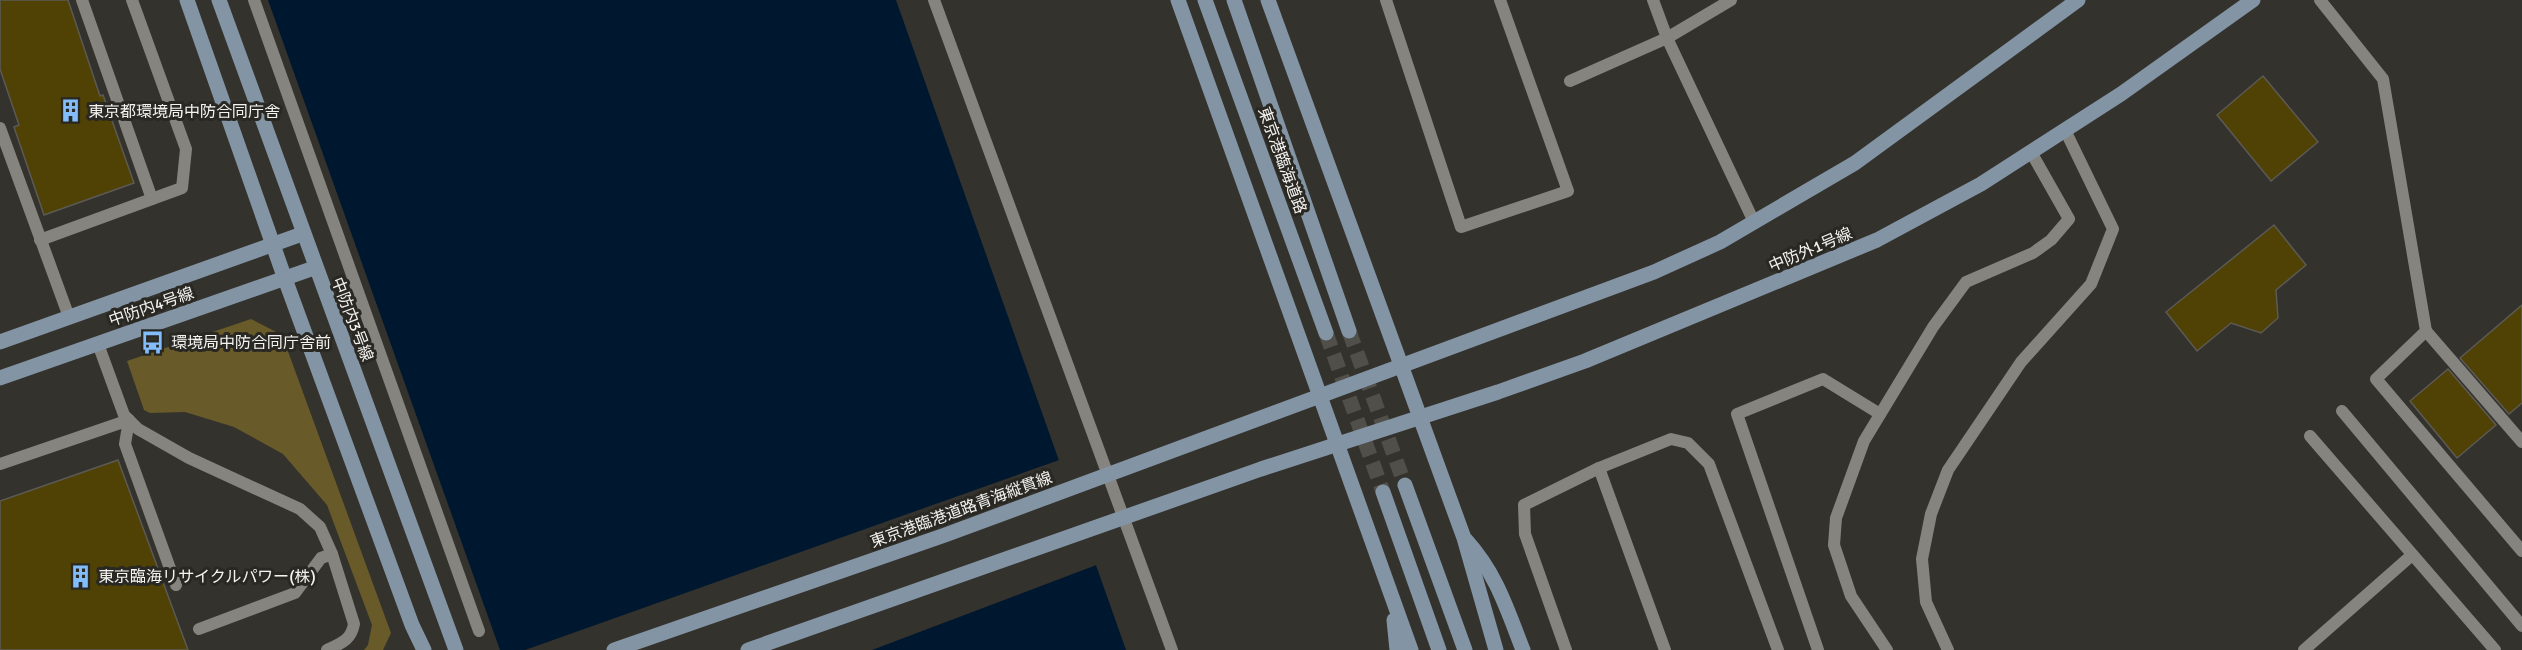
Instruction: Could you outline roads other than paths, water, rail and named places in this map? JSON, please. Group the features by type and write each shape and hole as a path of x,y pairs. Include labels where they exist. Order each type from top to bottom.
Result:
{"street":[{"path":"187,0 285,279 412,625 424,650"},
{"name":"中防内3号線","path":"219,0 314,268 399,489 456,650"},
{"path":"1178,0 1411,650"},
{"name":"東京港臨海道路","path":"1205,0 1326,333"},
{"name":"東京港臨海道路","path":"1234,0 1349,331"},
{"path":"1268,0 1464,538 1496,650"},
{"path":"1319,397 1654,272 1720,242 1855,163 2078,0"},
{"name":"中防外1号線","path":"1336,444 1498,392 1585,361 1868,244 1981,184 2065,130 2253,0"},
{"name":"中防内4号線","path":"0,342 302,234"},
{"name":"中防内4号線","path":"0,378 314,268"},
{"name":"東京港臨港道路青海縦貫線","path":"614,650 945,535 1153,456 1319,397"},
{"path":"748,650 1336,444"},
{"path":"1406,485 1465,650"},
{"path":"1383,492 1439,650"},
{"path":"1464,538 1485,561 1523,650"},
{"path":"1391,594 1397,650"},
{"path":"412,625 412,650"}],"lane":[{"path":"82,0 152,199"},
{"path":"40,240 182,188 186,149 132,0"},
{"path":"254,0 478,631"},
{"path":"934,0 1172,650"},
{"path":"1386,0 1461,227 1568,191 1500,0"},
{"path":"1653,0 1668,38 1755,222"},
{"path":"1570,81 1668,38 1731,0"},
{"path":"2320,0 2383,79 2426,331 2522,442"},
{"path":"0,128 69,317"},
{"path":"1948,650 1926,602 1922,559 1931,514 1948,470 2021,362 2091,284 2113,229 2065,130"},
{"path":"1887,650 1851,596 1834,545 1836,518 1864,441 1933,327 1966,282 2033,253 2050,240 2069,219 2031,152"},
{"path":"2426,331 2376,379 2522,551"},
{"path":"98,344 118,402 129,420 138,429 189,458 300,509 320,527 332,554 354,624 352,634 346,641 327,650"},
{"path":"1818,650 1737,414 1823,379 1880,414"},
{"path":"2342,411 2522,626"},
{"path":"0,464 129,420"},
{"path":"129,420 125,444 176,585"},
{"path":"2310,436 2495,650"},
{"path":"1566,650 1525,534 1524,505 1599,468 1671,439 1688,443 1709,464 1779,650"},
{"path":"1599,468 1665,650"},
{"path":"199,629 295,593 321,558 332,554"},
{"path":"2304,650 2412,555"}],"water":[{"path":"268,0 896,0 1126,650 500,650"}],"tunnel":[{"path":"1349,331 1405,485"},
{"path":"1326,333 1383,492"}],"place":[{"name":"東京都環境局中防合同庁舎","path":"70,111"},
{"name":"環境局中防合同庁舎前","path":"153,342"},
{"name":"東京臨海リサイクルパワー(株)","path":"80,576"}]}
